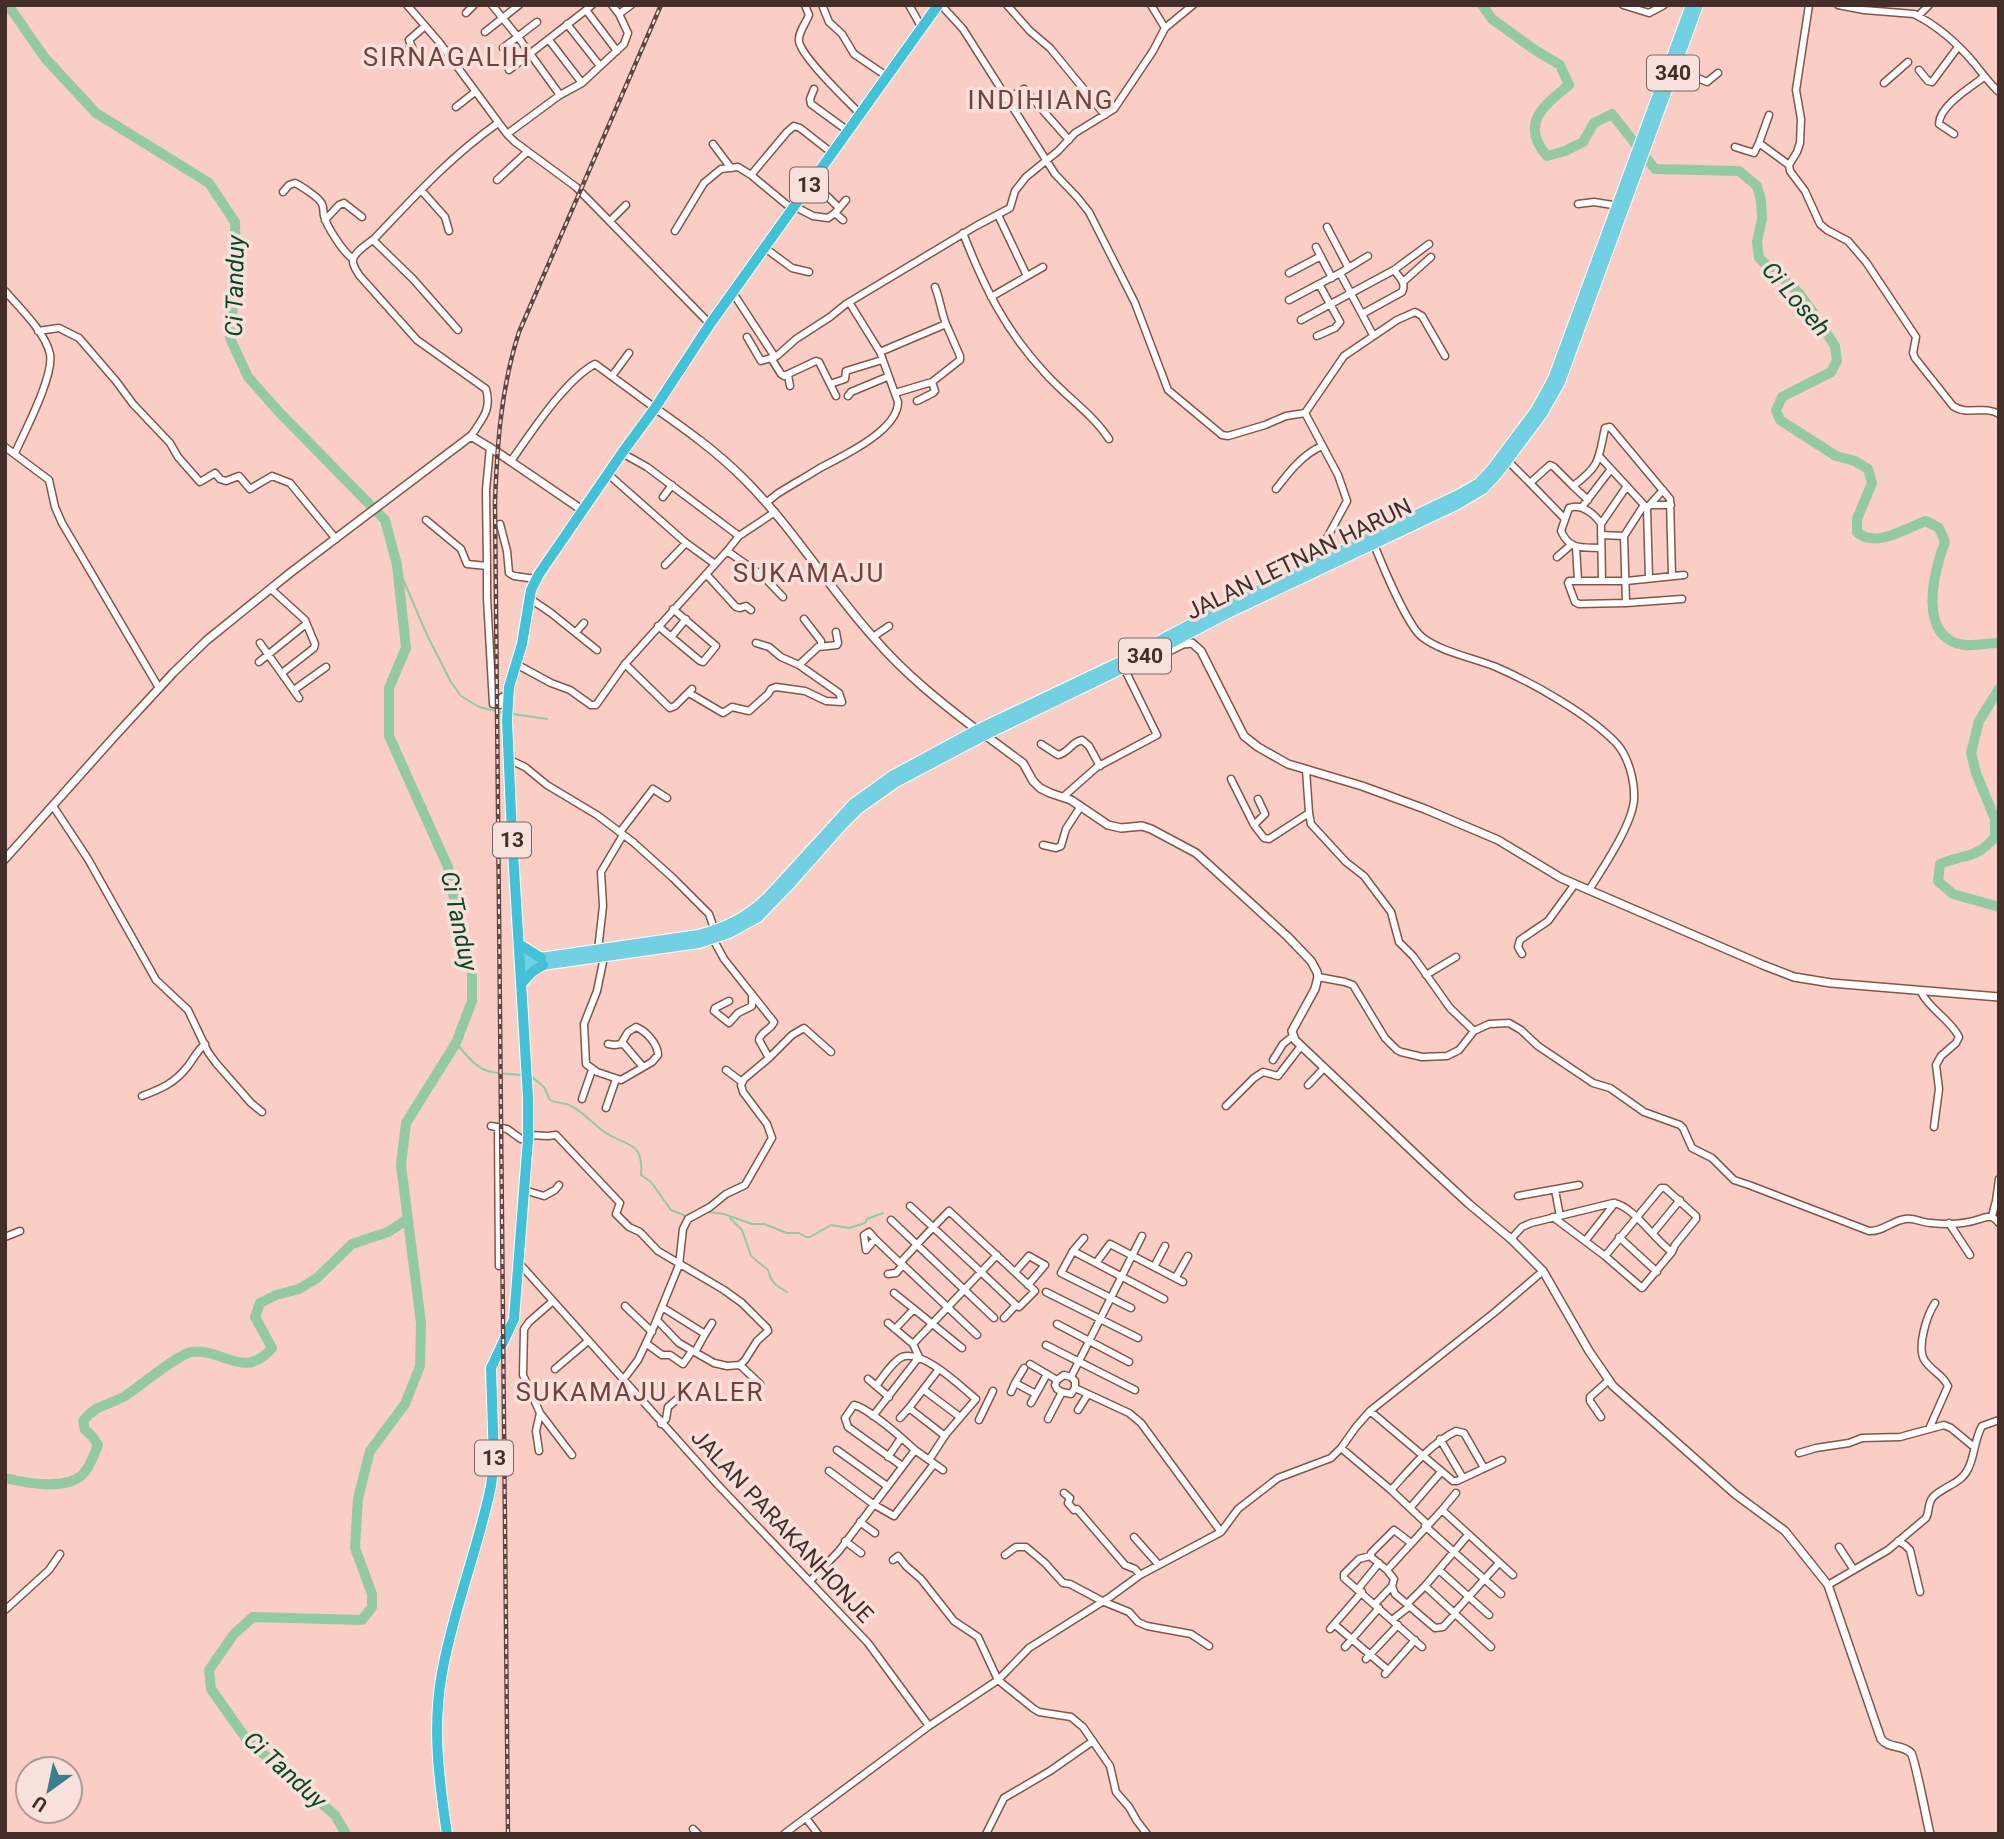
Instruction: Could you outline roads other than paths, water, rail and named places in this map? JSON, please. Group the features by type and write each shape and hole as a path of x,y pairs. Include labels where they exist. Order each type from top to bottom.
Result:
{"highway":[{"name":"13","path":"447,1834 436,1737 438,1698 447,1648 491,1486 494,1461 491,1368 514,1319 528,1138 507,715 508,695 522,644 528,598 536,579 710,324 939,5"},
{"path":"519,944 542,962 522,983"}],"main road":[{"name":"JALAN LETNAN HARUN","path":"521,964 714,935 753,911 853,803 981,732 1123,667 1162,638 1371,540 1479,483 1505,458 1562,365 1629,185 1691,5"},
{"name":"JALAN LETNAN HARUN","path":"1644,140 1698,5"}],"street":[{"path":"407,5 506,134 576,187 710,324"},
{"path":"466,13 474,5"},
{"path":"492,5 560,95"},
{"path":"485,32 519,5"},
{"path":"506,134 560,95 582,83 624,44 628,33 612,5"},
{"path":"619,14 631,5"},
{"path":"805,5 810,15 801,31 801,45 821,72 861,115"},
{"path":"822,5 830,22 842,34 854,54 888,77"},
{"path":"909,5 922,28"},
{"path":"939,5 963,29 1046,161 1089,212 1135,303 1168,390 1222,435 1228,436 1286,416 1305,413 1343,356 1397,320 1417,312 1445,356"},
{"path":"1007,5 1058,57 1105,115"},
{"path":"1151,5 1165,28"},
{"path":"747,337 761,362 773,358 849,302 963,233 1010,208 1014,191 1020,183 1083,127 1105,115 1121,101 1165,28 1193,5"},
{"path":"1623,5 1649,13 1664,5"},
{"path":"1809,5 1796,90 1801,119 1800,143 1789,165 1790,171 1805,191 1820,224 1847,241 1867,262 1914,332 1917,342 1913,353 1915,358 1953,406 1959,410 1986,409 1999,414"},
{"path":"1838,5 1918,16 1958,47 1999,92"},
{"path":"1918,16 1929,5"},
{"path":"509,70 589,8 617,51"},
{"path":"503,48 537,22"},
{"path":"567,24 600,66"},
{"path":"402,54 412,47 409,40 425,26"},
{"path":"549,40 582,83"},
{"path":"1919,70 1932,82 1958,47"},
{"path":"1884,83 1908,62"},
{"path":"1675,68 1707,82 1718,73"},
{"path":"1954,134 1939,124 1938,119 1953,101 1984,77"},
{"path":"814,89 811,104 849,131"},
{"path":"1007,99 1024,89 1069,140"},
{"path":"456,107 475,92"},
{"path":"1735,147 1754,153 1769,115"},
{"path":"5,859 159,688 207,640 471,436 488,408 486,388 418,340 359,275 352,263 353,258 468,144 498,123"},
{"path":"751,175 794,126 832,153"},
{"path":"1759,143 1789,165"},
{"path":"713,145 731,168"},
{"path":"497,180 527,152"},
{"path":"676,231 704,183 721,169 741,168 793,208 813,216 830,217 846,200"},
{"path":"812,180 843,220"},
{"path":"283,192 292,183 301,186 321,201 325,220 339,244 348,256 353,258"},
{"path":"421,190 444,217 449,231"},
{"path":"1578,204 1594,202 1621,206"},
{"path":"325,220 344,203 362,217"},
{"path":"610,222 626,205"},
{"path":"998,215 1027,276"},
{"path":"1327,227 1348,267"},
{"path":"963,233 991,297 1009,330 1024,350 1097,423 1109,439"},
{"path":"373,240 414,279 458,330"},
{"path":"1301,320 1394,270 1429,244"},
{"path":"1316,247 1332,278"},
{"path":"765,248 792,268 809,272"},
{"path":"1289,273 1321,256"},
{"path":"1289,300 1368,256"},
{"path":"1403,282 1431,257"},
{"path":"991,297 1043,267"},
{"path":"1362,314 1402,292 1403,282 1394,270"},
{"path":"1340,273 1373,335"},
{"path":"1317,336 1339,324 1319,285"},
{"path":"895,393 932,382 961,358 938,304 935,287"},
{"path":"5,291 26,313 43,338 50,356 44,387 15,453"},
{"path":"733,293 781,374 788,375 818,361 836,396"},
{"path":"766,503 800,480 860,448 883,428 898,409 898,402 881,356 849,302"},
{"path":"830,384 845,379 846,371 946,324"},
{"path":"38,331 59,328 79,338 200,481 215,473 226,481 239,476 250,489 272,476 290,482 336,539"},
{"path":"612,376 629,353"},
{"path":"511,461 543,416 584,371 595,363 715,453 741,476 775,512 873,638 906,672 1023,763 1040,788 1081,806 1108,825 1121,828 1142,826 1196,853 1303,952 1318,977 1315,989 1293,1031 1293,1036 1301,1046 1543,1271 1609,1380 1735,1494 1785,1531 1828,1585 1881,1739 1887,1745 1906,1750 1915,1758 1930,1834"},
{"path":"788,375 790,386"},
{"path":"848,396 853,390 887,377"},
{"path":"917,401 935,391 932,382"},
{"path":"1305,413 1338,475 1347,501 1327,538 1325,562"},
{"path":"1573,486 1591,471 1599,456 1604,430 1608,426 1670,499 1672,576"},
{"path":"471,436 582,510"},
{"path":"1276,489 1304,456 1322,446"},
{"path":"5,447 49,480 62,523 159,688"},
{"path":"490,447 486,490 487,598 493,704 500,705 502,697 508,695"},
{"path":"622,453 647,467 738,536"},
{"path":"1599,456 1647,506 1648,578"},
{"path":"1505,458 1564,518"},
{"path":"1530,483 1550,465 1588,500"},
{"path":"1582,507 1611,469"},
{"path":"608,474 686,543 715,564"},
{"path":"663,497 672,485"},
{"path":"1601,524 1627,486"},
{"path":"1626,603 1624,536 1634,519 1662,490"},
{"path":"1647,506 1671,505"},
{"path":"1601,548 1574,546 1566,539 1561,531 1569,508 1582,507 1601,524 1602,581"},
{"path":"516,664 570,690 594,705 600,701 625,664 738,536 775,512"},
{"path":"1634,519 1647,519"},
{"path":"426,520 461,550 467,564 487,566"},
{"path":"500,524 509,573 512,576 536,579"},
{"path":"1601,535 1624,536"},
{"path":"1371,540 1409,619 1421,636 1495,667 1536,688 1594,724 1618,745 1626,757 1633,780 1634,801 1618,841 1589,890"},
{"path":"666,565 686,543"},
{"path":"1557,557 1574,546"},
{"path":"1574,546 1578,581"},
{"path":"727,551 764,577 783,597"},
{"path":"706,574 735,606 746,606 751,610"},
{"path":"1682,599 1577,603 1568,583 1684,575"},
{"path":"271,589 301,615 315,641 314,648 282,673"},
{"path":"528,598 597,650"},
{"path":"658,626 702,662 715,648 715,644 673,609"},
{"path":"671,637 685,619"},
{"path":"804,619 822,644"},
{"path":"576,632 584,623"},
{"path":"259,662 306,624"},
{"path":"873,638 889,626"},
{"path":"799,665 813,650 837,635"},
{"path":"260,643 299,698"},
{"path":"625,664 670,708 690,691 723,713 732,707 748,712 776,687 805,691 826,701 842,702 839,693 799,665 781,657 769,647 756,643"},
{"path":"1063,797 1100,766 1157,736 1123,667 1192,643 1201,651 1241,731 1250,742 1288,764 1362,786 1498,840 1561,878 1733,953 1794,976 1831,983 1999,998"},
{"path":"294,690 326,667"},
{"path":"1041,744 1058,755 1082,740 1089,746 1100,766"},
{"path":"508,759 578,802 621,833 673,878 709,914 724,959 774,1022 761,1034 760,1040 769,1058"},
{"path":"1307,769 1309,813 1313,827 1360,873 1391,912 1398,940 1413,956 1450,1008 1474,1031"},
{"path":"1231,779 1254,825 1267,839 1309,813"},
{"path":"643,1067 622,1044 622,1038 636,1027 657,1047 658,1055 654,1060 643,1067 625,1078 616,1079 593,1070 586,1061 584,1024 597,991 603,906 601,872 621,833 653,789 667,798"},
{"path":"1254,825 1265,814 1258,799"},
{"path":"53,806 88,859 150,971 188,1010 216,1063 262,1112"},
{"path":"1043,845 1056,848 1061,846 1066,828 1081,806"},
{"path":"1522,954 1518,947 1520,940 1548,921 1575,884"},
{"path":"1426,975 1456,957"},
{"path":"1318,977 1353,985 1385,1038 1402,1052 1422,1057 1447,1056 1464,1046 1474,1031 1489,1024 1504,1022 1517,1027 1538,1046 1589,1081 1610,1088 1641,1111 1680,1125 1692,1148 1712,1158 1736,1182 1869,1231 1876,1231 1909,1218 1929,1223 1949,1223 1992,1216"},
{"path":"1921,992 1926,1002 1955,1029 1959,1037 1936,1065 1939,1088 1934,1127"},
{"path":"729,1001 714,1011 729,1023 738,1013 752,1006 751,995"},
{"path":"742,1082 792,1035 804,1028 831,1052"},
{"path":"1273,1060 1283,1044 1293,1036"},
{"path":"142,1096 175,1081 205,1044"},
{"path":"608,1044 622,1044"},
{"path":"1226,1106 1263,1072 1278,1076 1301,1046"},
{"path":"1308,1085 1324,1068"},
{"path":"582,1099 593,1070"},
{"path":"623,1380 638,1360 657,1320 679,1265 683,1229 690,1217 710,1207 726,1194 746,1185 772,1138 770,1129 743,1092 742,1082 726,1070"},
{"path":"606,1108 616,1079"},
{"path":"499,1266 494,1127 511,1130 521,1139 556,1135 620,1203 616,1214 629,1227 640,1232 658,1251 742,1303 768,1328 767,1333 757,1341 740,1365"},
{"path":"1992,1216 1999,1179"},
{"path":"524,1190 544,1196 559,1185"},
{"path":"1518,1196 1579,1185"},
{"path":"1555,1190 1556,1216 1641,1287 1657,1272 1696,1219 1694,1214 1665,1188 1661,1188 1605,1256"},
{"path":"1653,1233 1680,1200"},
{"path":"1511,1239 1522,1227 1556,1216 1615,1203 1635,1217 1672,1252"},
{"path":"1586,1240 1615,1203"},
{"path":"888,1274 896,1273 916,1245 933,1227 948,1211 1035,1291 1019,1307 1016,1305 933,1227 910,1206"},
{"path":"1600,1206 1605,1216"},
{"path":"1992,1216 1999,1223"},
{"path":"891,1220 994,1318"},
{"path":"1949,1223 1970,1255"},
{"path":"5,1237 20,1231"},
{"path":"1070,1377 1142,1236"},
{"path":"1619,1237 1657,1272"},
{"path":"1084,1238 1061,1273 1131,1308"},
{"path":"875,1239 977,1335"},
{"path":"1096,1263 1110,1244 1183,1282"},
{"path":"1154,1267 1165,1246"},
{"path":"1073,1251 1164,1299"},
{"path":"913,1344 997,1255"},
{"path":"1015,1272 1029,1256 1045,1265 1028,1285"},
{"path":"1176,1277 1188,1256"},
{"name":"JALAN PARAKANHONJE","path":"519,1263 662,1424 868,1643 929,1726"},
{"path":"783,1834 929,1726 999,1680 1029,1648 1158,1564 1221,1532 1238,1510 1278,1478 1331,1458 1370,1411 1543,1271"},
{"path":"1046,1292 1139,1338"},
{"path":"894,1293 962,1348"},
{"path":"552,1301 529,1322 524,1333 523,1375 540,1413 572,1455"},
{"path":"1929,1429 1948,1386 1923,1356 1925,1328 1936,1303"},
{"path":"1004,1318 1016,1305"},
{"path":"625,1307 652,1332"},
{"path":"662,1307 705,1334"},
{"path":"895,1329 914,1309"},
{"path":"657,1320 675,1340 694,1352 718,1364 740,1365 760,1384"},
{"path":"647,1344 684,1366 712,1323"},
{"path":"888,1323 913,1344 919,1357"},
{"path":"1057,1324 1129,1362"},
{"path":"555,1369 588,1341"},
{"path":"1046,1345 1135,1390"},
{"path":"876,1385 897,1360 907,1356 919,1357 939,1369 986,1406"},
{"path":"873,1416 919,1357"},
{"path":"1010,1392 1027,1366 1057,1380"},
{"path":"900,1418 939,1369"},
{"path":"1031,1404 1047,1374"},
{"path":"1064,1375 1075,1381 1071,1394 1057,1389 1057,1380 1064,1375"},
{"path":"868,1379 889,1397"},
{"path":"1601,1417 1590,1397 1609,1380"},
{"path":"1015,1383 1036,1394"},
{"path":"1075,1388 1129,1413 1141,1423 1221,1532"},
{"path":"924,1390 960,1417"},
{"path":"979,1420 993,1391"},
{"path":"1048,1419 1062,1392"},
{"path":"1078,1410 1088,1394"},
{"path":"662,1424 666,1419 668,1407 682,1395"},
{"path":"829,1471 873,1504 895,1515 932,1462 945,1436 976,1399"},
{"path":"902,1466 846,1425 845,1418 855,1405 943,1470"},
{"path":"909,1408 945,1436"},
{"path":"1370,1411 1453,1481 1502,1460"},
{"path":"539,1451 536,1431 540,1413"},
{"path":"1828,1585 1888,1550 1926,1518 1931,1499 1964,1476 1971,1463 1982,1426 1999,1420"},
{"path":"1799,1453 1862,1438 1900,1437 1944,1425 1974,1447"},
{"path":"1391,1490 1422,1455 1440,1439 1456,1431 1463,1432 1483,1468"},
{"path":"888,1457 901,1438"},
{"path":"1440,1439 1462,1478"},
{"path":"1341,1448 1391,1490 1501,1594"},
{"path":"837,1450 887,1486"},
{"path":"810,1581 839,1550 915,1450"},
{"path":"1410,1508 1441,1472"},
{"path":"1064,1493 1070,1498 1068,1503 1074,1510 1077,1509 1125,1565 1135,1569 1140,1575"},
{"path":"1387,1570 1456,1493"},
{"path":"1442,1510 1513,1575"},
{"path":"860,1522 875,1533"},
{"path":"1411,1543 1392,1530 1370,1556 1359,1559 1344,1578 1422,1647"},
{"path":"1368,1657 1468,1535"},
{"path":"1134,1537 1158,1564"},
{"path":"845,1541 861,1553"},
{"path":"1898,1541 1910,1550 1920,1592"},
{"path":"1005,1555 1018,1546 1026,1548 1052,1570 1061,1582 1129,1612 1138,1622 1147,1626 1191,1634 1209,1646"},
{"path":"1839,1547 1854,1570"},
{"path":"5,1610 49,1570 60,1554"},
{"path":"1345,1647 1392,1586 1394,1579 1370,1556"},
{"path":"896,1558 918,1575 954,1620 978,1637 999,1680 1034,1709 1071,1717 1077,1721 1110,1766 1116,1792 1147,1834"},
{"path":"1379,1563 1332,1627 1352,1639 1386,1672 1415,1640"},
{"path":"1392,1586 1395,1594 1438,1629 1443,1627 1499,1563"},
{"path":"1439,1570 1489,1615"},
{"path":"1425,1586 1491,1647"},
{"path":"986,1834 1004,1798 1093,1741"},
{"path":"806,1818 818,1834"}],"waterway":[{"name":"Ci Tanduy","path":"8,5 45,58 96,113 209,183 235,222 236,272 230,338 248,377 385,520 397,565 406,648 389,688 389,736 448,867 472,972 472,1001 456,1043 406,1123 401,1165 421,1323 420,1366 405,1404 370,1451 358,1498 355,1548 372,1594 372,1607 362,1620 253,1617 234,1634 209,1670 211,1689 247,1740 335,1815 346,1834"},
{"name":"Ci Loseh","path":"1482,5 1492,19 1560,65 1569,85 1544,108 1535,125 1539,145 1547,156 1583,142 1594,123 1612,114 1655,169 1739,171 1757,186 1762,219 1757,242 1759,258 1798,292 1835,346 1837,361 1831,372 1782,397 1776,410 1780,420 1836,456 1855,461 1868,469 1872,483 1857,519 1857,532 1864,537 1881,538 1926,521 1939,528 1945,542 1936,570 1932,603 1934,618 1940,631 1950,640 1965,645 1999,643"},
{"path":"397,565 427,635 461,696 479,707 504,713"},
{"name":"Ci Loseh","path":"1999,689 1979,721 1971,753 1976,773 1995,819 1995,837 1976,853 1940,864 1938,881 1953,894 1999,907"},
{"path":"513,714 547,719"},
{"path":"456,1043 472,1061 485,1070 523,1075"},
{"path":"532,1077 544,1087 550,1100 571,1106 606,1133 637,1150 641,1175 651,1182 671,1210 686,1216"},
{"path":"708,1212 724,1214 752,1224 764,1224 806,1237 831,1225 849,1228 883,1213"},
{"path":"730,1218 742,1230 751,1256 768,1270 776,1285 787,1292"},
{"path":"5,1478 55,1484 65,1483 82,1475 92,1461 98,1445 85,1430 83,1421 92,1412 125,1396 185,1354 203,1352 243,1363 262,1357 272,1348 255,1317 260,1303 276,1295 299,1289 317,1278 352,1244 388,1232 408,1219"}],"railway":[{"path":"508,1834 495,503 499,438 504,395 519,332 661,5"}],"district":[{"name":"SIRNAGALIH","path":"447,57"},
{"name":"INDIHIANG","path":"1041,100"},
{"name":"SUKAMAJU","path":"809,573"},
{"name":"SUKAMAJU KALER","path":"640,1392"}]}
